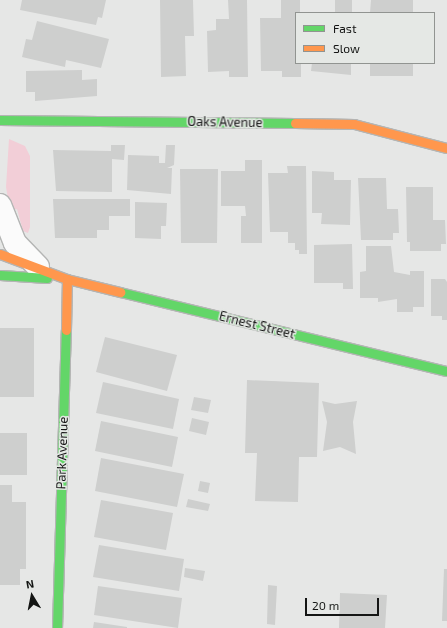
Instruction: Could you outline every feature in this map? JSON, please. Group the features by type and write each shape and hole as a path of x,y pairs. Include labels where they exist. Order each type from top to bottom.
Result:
{"street":[{"name":"Oaks Avenue","path":"0,120 354,124 447,148"},
{"path":"0,205 15,243 38,267"},
{"name":"Ernest Street","path":"0,254 67,279 447,371"},
{"name":"Ernest Street","path":"0,275 67,279"},
{"name":"Park Avenue","path":"57,628 67,279"}],"shaded area":[{"path":"9,139 25,146 30,156 30,227 28,233 23,231 17,209 10,211 6,187"}],"building":[{"path":"22,0 106,0 102,18 98,17 96,25 20,10"},
{"path":"160,0 193,0 194,36 185,36 186,76 161,77"},
{"path":"228,0 247,0 248,77 229,77 229,71 208,72 207,31 216,30 216,19 229,19"},
{"path":"281,0 300,0 300,12 295,12 295,64 301,64 301,77 282,77 282,71 261,71 260,18 281,18"},
{"path":"335,0 352,0 352,12 335,12"},
{"path":"371,0 413,0 413,12 370,12"},
{"path":"37,21 109,39 101,68 66,60 65,67 22,57 26,39 32,40"},
{"path":"312,64 351,64 351,75 311,71"},
{"path":"370,64 413,64 413,76 370,76"},
{"path":"82,70 82,80 97,79 97,96 35,101 35,92 26,92 26,71"},
{"path":"111,145 125,145 124,160 112,159 112,192 56,191 53,150 111,151"},
{"path":"166,145 175,145 174,165 167,168 172,168 171,194 127,190 128,155 159,156 159,163 165,163"},
{"path":"245,160 262,160 262,243 241,243 241,216 246,216 245,206 221,206 221,171 245,171"},
{"path":"287,166 306,166 307,254 299,254 299,250 295,250 295,243 288,243 288,232 270,232 268,173 288,173"},
{"path":"180,169 218,169 217,243 181,243"},
{"path":"312,171 334,172 334,180 351,180 350,225 321,224 322,213 312,213"},
{"path":"358,178 386,178 387,209 398,209 399,233 393,233 393,240 361,240"},
{"path":"406,187 433,187 433,220 445,220 446,244 441,244 441,251 410,251 410,242 407,242"},
{"path":"53,199 130,199 130,216 109,216 109,230 97,230 97,238 55,238"},
{"path":"135,202 167,203 166,226 161,226 161,239 135,238"},
{"path":"352,244 353,289 343,289 343,283 314,283 314,245"},
{"path":"366,246 391,246 394,272 410,275 410,271 424,271 424,307 413,307 413,312 397,312 397,299 378,302 378,298 360,298 360,272 366,271"},
{"path":"431,279 445,279 447,282 447,320 442,320 442,316 431,316"},
{"path":"0,328 34,328 34,397 0,397"},
{"path":"105,337 177,355 167,391 96,372"},
{"path":"247,380 319,383 317,457 299,457 298,502 255,501 257,453 245,453"},
{"path":"103,382 179,399 173,429 96,413"},
{"path":"194,397 211,400 208,413 191,410"},
{"path":"322,401 335,404 357,401 353,422 356,454 340,447 323,451 327,422"},
{"path":"192,418 209,422 206,435 189,431"},
{"path":"101,421 178,437 172,467 95,451"},
{"path":"0,433 27,433 27,475 0,475"},
{"path":"101,458 184,474 177,507 95,491"},
{"path":"200,481 210,483 208,493 198,491"},
{"path":"0,485 12,485 12,502 26,502 26,569 20,569 20,585 0,585"},
{"path":"188,499 210,504 208,511 186,507"},
{"path":"101,500 173,513 166,550 94,537"},
{"path":"99,545 184,559 179,591 93,577"},
{"path":"185,568 205,571 203,581 184,577"},
{"path":"444,569 447,569 447,621 442,621"},
{"path":"268,585 277,586 275,625 267,624"},
{"path":"98,586 182,598 178,628 94,615"},
{"path":"340,593 387,595 385,628 339,628"},
{"path":"94,622 127,627 127,628 93,628"}],"traffic: fast":[{"path":"0,120 295,123"},
{"path":"0,275 47,278"},
{"path":"120,292 447,371"},
{"path":"57,628 66,330"}],"traffic: slow":[{"path":"295,123 354,124 447,148"},
{"path":"0,254 67,279 120,292"},
{"path":"66,330 67,279"}]}
